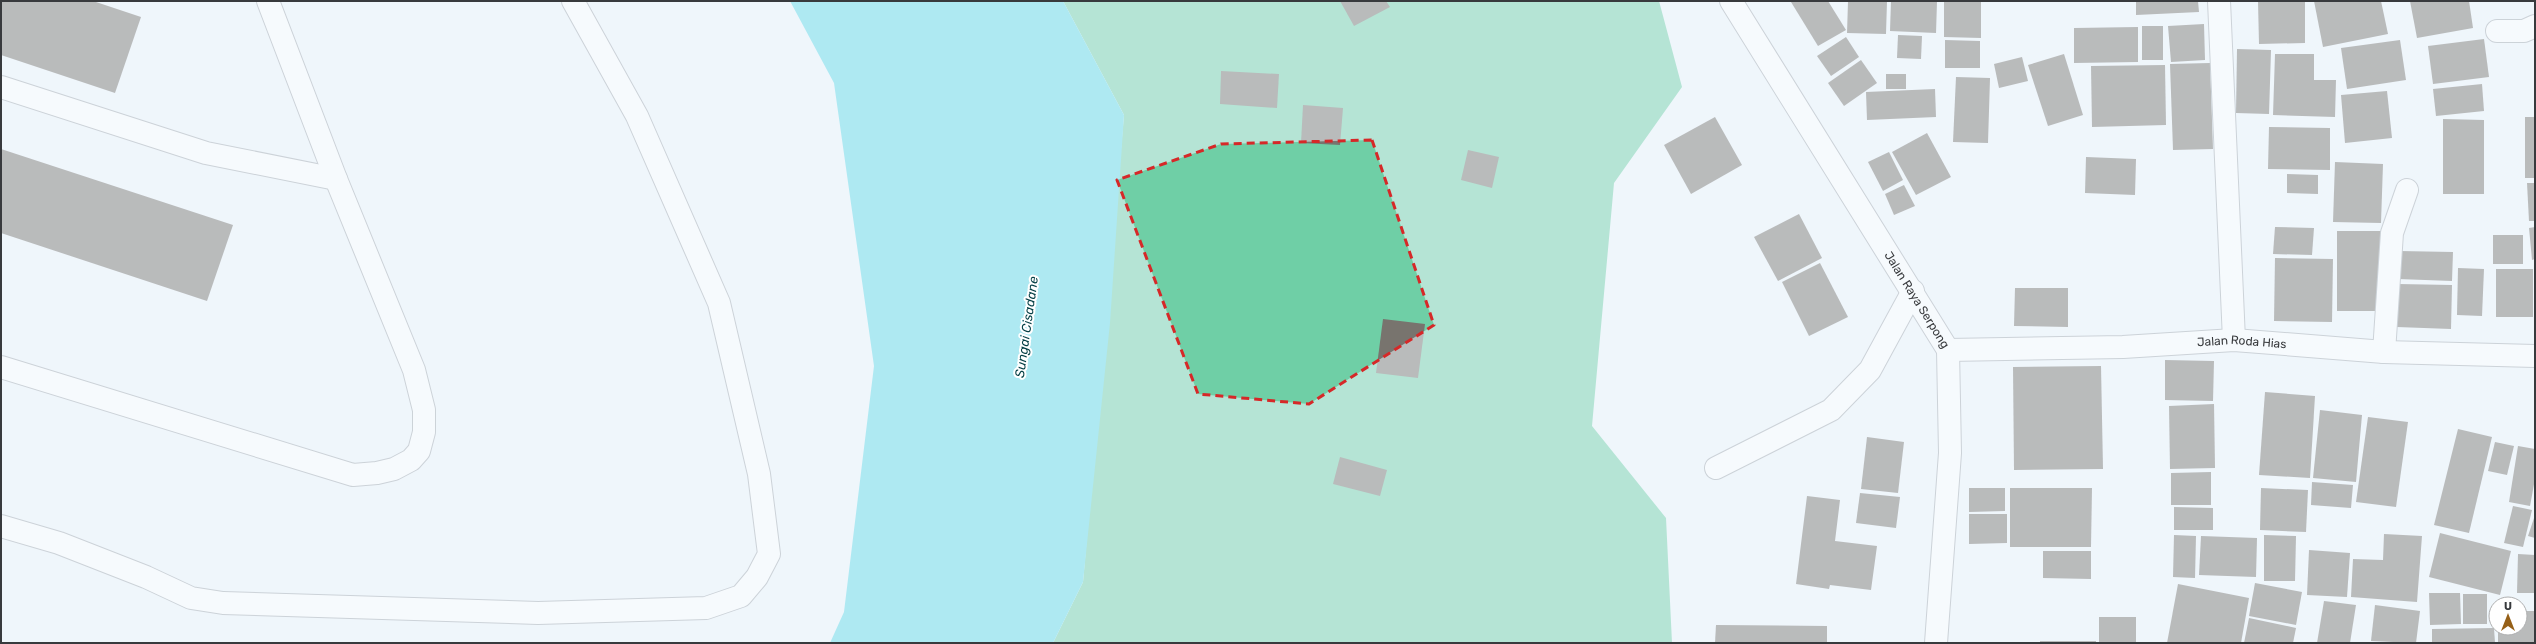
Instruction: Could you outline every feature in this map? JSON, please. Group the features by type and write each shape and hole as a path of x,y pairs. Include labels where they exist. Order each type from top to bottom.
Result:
{"street":[{"path":"1,367 353,475 377,473 394,469 411,460 419,451 424,432 424,410 414,370 336,179 268,1"},
{"path":"1,526 59,543 146,577 191,598 223,603 538,613 706,608 742,596 757,577 769,554 760,474 719,303 637,116 573,1"},
{"name":"Jalan Raya Serpong","path":"1731,1 1948,350 1950,453 1936,643"},
{"path":"2219,1 2234,340"},
{"path":"2497,31 2524,31 2535,26"},
{"path":"1,87 206,153 336,179"},
{"path":"2384,352 2392,233 2407,190"},
{"path":"1716,468 1831,410 1870,370 1913,292"},
{"name":"Jalan Roda Hias","path":"1948,350 2123,347 2234,340 2384,352 2535,356"}],"highlighted area":[{"path":"1372,140 1434,325 1309,404 1198,394 1117,180 1221,144"}],"green space":[{"path":"1063,1 1659,1 1682,87 1614,183 1592,426 1666,518 1672,643 1053,643 1083,582 1124,115"}],"water":[{"name":"Sungai Cisadane","path":"790,1 1063,1 1124,115 1110,323 1083,582 1053,643 830,643 844,612 874,366 834,83"}],"building":[{"path":"1,1 93,1 141,17 115,93 1,55"},
{"path":"1340,1 1386,1 1390,7 1354,26"},
{"path":"1828,1 1846,30 1818,46 1791,2"},
{"path":"1848,1 1887,1 1886,34 1847,33"},
{"path":"1891,1 1937,1 1936,33 1890,31"},
{"path":"2136,1 2198,1 2199,12 2136,15"},
{"path":"2258,1 2305,1 2305,43 2259,44"},
{"path":"2314,1 2381,1 2388,34 2323,47"},
{"path":"2410,1 2469,1 2473,28 2417,38"},
{"path":"1944,2 1981,2 1981,38 1944,37"},
{"path":"2204,24 2205,60 2171,62 2168,26"},
{"path":"2142,26 2163,26 2163,60 2142,60"},
{"path":"2138,27 2138,62 2074,63 2074,28"},
{"path":"1898,35 1922,36 1921,59 1897,58"},
{"path":"1846,37 1859,57 1831,76 1817,56"},
{"path":"2484,39 2489,77 2433,84 2428,46"},
{"path":"1945,40 1980,41 1980,68 1945,68"},
{"path":"2400,40 2406,80 2347,89 2341,48"},
{"path":"2237,49 2271,50 2269,114 2236,113"},
{"path":"2064,54 2083,115 2048,126 2028,65"},
{"path":"2275,54 2314,54 2314,80 2336,80 2335,117 2273,115"},
{"path":"2022,57 2028,81 1999,88 1994,64"},
{"path":"1861,60 1877,83 1844,106 1828,83"},
{"path":"2210,63 2213,149 2173,150 2170,64"},
{"path":"2165,65 2166,125 2092,127 2091,66"},
{"path":"1221,71 1279,74 1277,108 1220,104"},
{"path":"1886,74 1906,74 1906,89 1886,89"},
{"path":"1956,77 1990,78 1988,143 1953,142"},
{"path":"2482,84 2484,111 2436,116 2433,89"},
{"path":"1935,89 1936,117 1867,120 1866,92"},
{"path":"2387,91 2392,138 2345,143 2341,95"},
{"path":"1303,105 1343,108 1340,145 1301,143"},
{"path":"1715,117 1742,165 1691,194 1664,145"},
{"path":"2525,117 2535,117 2535,178 2525,178"},
{"path":"2443,119 2484,120 2484,194 2443,194"},
{"path":"2269,127 2330,128 2330,170 2268,169"},
{"path":"1927,133 1951,177 1916,195 1892,152"},
{"path":"1,149 233,225 207,301 1,233"},
{"path":"1468,150 1499,157 1492,188 1461,180"},
{"path":"1889,152 1903,180 1883,191 1868,162"},
{"path":"2086,157 2136,159 2135,195 2085,193"},
{"path":"2335,162 2383,164 2381,223 2333,222"},
{"path":"2287,174 2318,175 2318,194 2287,193"},
{"path":"2527,183 2535,183 2535,221 2529,221"},
{"path":"1904,185 1915,206 1894,215 1885,194"},
{"path":"1799,214 1822,258 1778,281 1754,237"},
{"path":"2275,227 2314,228 2312,255 2273,254"},
{"path":"2535,227 2535,259 2532,260 2529,228"},
{"path":"2337,231 2386,231 2386,311 2337,311"},
{"path":"2493,235 2523,235 2523,264 2493,264"},
{"path":"2399,251 2453,252 2452,281 2398,279"},
{"path":"2275,258 2333,259 2332,322 2274,321"},
{"path":"1820,263 1848,317 1809,336 1782,282"},
{"path":"2458,268 2484,269 2482,316 2457,315"},
{"path":"2496,269 2533,269 2533,317 2496,317"},
{"path":"2398,284 2452,285 2451,329 2397,327"},
{"path":"2015,288 2068,288 2068,327 2014,326"},
{"path":"1383,319 1425,324 1418,378 1376,373"},
{"path":"2165,360 2214,361 2213,401 2165,400"},
{"path":"2101,366 2103,469 2014,470 2013,367"},
{"path":"2265,392 2315,396 2310,478 2259,475"},
{"path":"2214,404 2215,468 2170,469 2169,406"},
{"path":"2320,410 2362,415 2356,482 2313,478"},
{"path":"2368,417 2408,422 2396,507 2356,502"},
{"path":"2458,429 2492,437 2469,533 2434,525"},
{"path":"1867,437 1904,442 1898,493 1861,489"},
{"path":"2495,442 2514,446 2507,475 2488,471"},
{"path":"2518,446 2535,449 2535,479 2530,506 2509,502"},
{"path":"1340,457 1387,470 1380,496 1333,484"},
{"path":"2211,472 2211,505 2171,505 2171,473"},
{"path":"2312,482 2353,485 2351,508 2311,505"},
{"path":"1969,488 2005,488 2005,511 1969,512"},
{"path":"2010,488 2092,488 2091,547 2010,547"},
{"path":"2261,488 2308,490 2306,532 2260,530"},
{"path":"1860,493 1900,497 1896,528 1856,523"},
{"path":"1807,496 1840,500 1835,541 1877,546 1871,590 1830,585 1829,589 1796,584"},
{"path":"2513,506 2532,510 2523,547 2504,543"},
{"path":"2174,507 2213,508 2213,530 2174,530"},
{"path":"1969,514 2007,514 2007,543 1969,544"},
{"path":"2535,515 2535,538 2528,536"},
{"path":"2440,533 2511,551 2500,595 2429,577"},
{"path":"2384,534 2422,536 2417,602 2351,597 2353,559 2383,560"},
{"path":"2174,535 2196,536 2195,578 2173,577"},
{"path":"2264,535 2296,536 2295,581 2264,581"},
{"path":"2201,536 2257,538 2256,577 2199,575"},
{"path":"2309,550 2350,553 2347,597 2307,595"},
{"path":"2043,551 2091,551 2091,579 2043,578"},
{"path":"2518,554 2535,555 2535,593 2517,593"},
{"path":"2255,583 2302,592 2296,625 2249,616"},
{"path":"2178,584 2249,598 2241,643 2167,643"},
{"path":"2429,593 2460,593 2461,624 2430,625"},
{"path":"2463,594 2487,594 2487,624 2463,624"},
{"path":"2324,601 2356,605 2350,643 2317,643"},
{"path":"2375,605 2420,611 2416,643 2371,641"},
{"path":"2528,611 2535,611 2535,643 2498,643 2498,636 2528,636"},
{"path":"2099,617 2136,617 2136,643 2099,643"},
{"path":"2249,618 2296,628 2293,643 2244,643"},
{"path":"1716,625 1827,626 1827,643 1715,643"},
{"path":"2488,628 2488,636 2495,636 2495,643 2432,643 2432,629"},
{"path":"2040,641 2096,641 2096,643 2040,643"}]}
